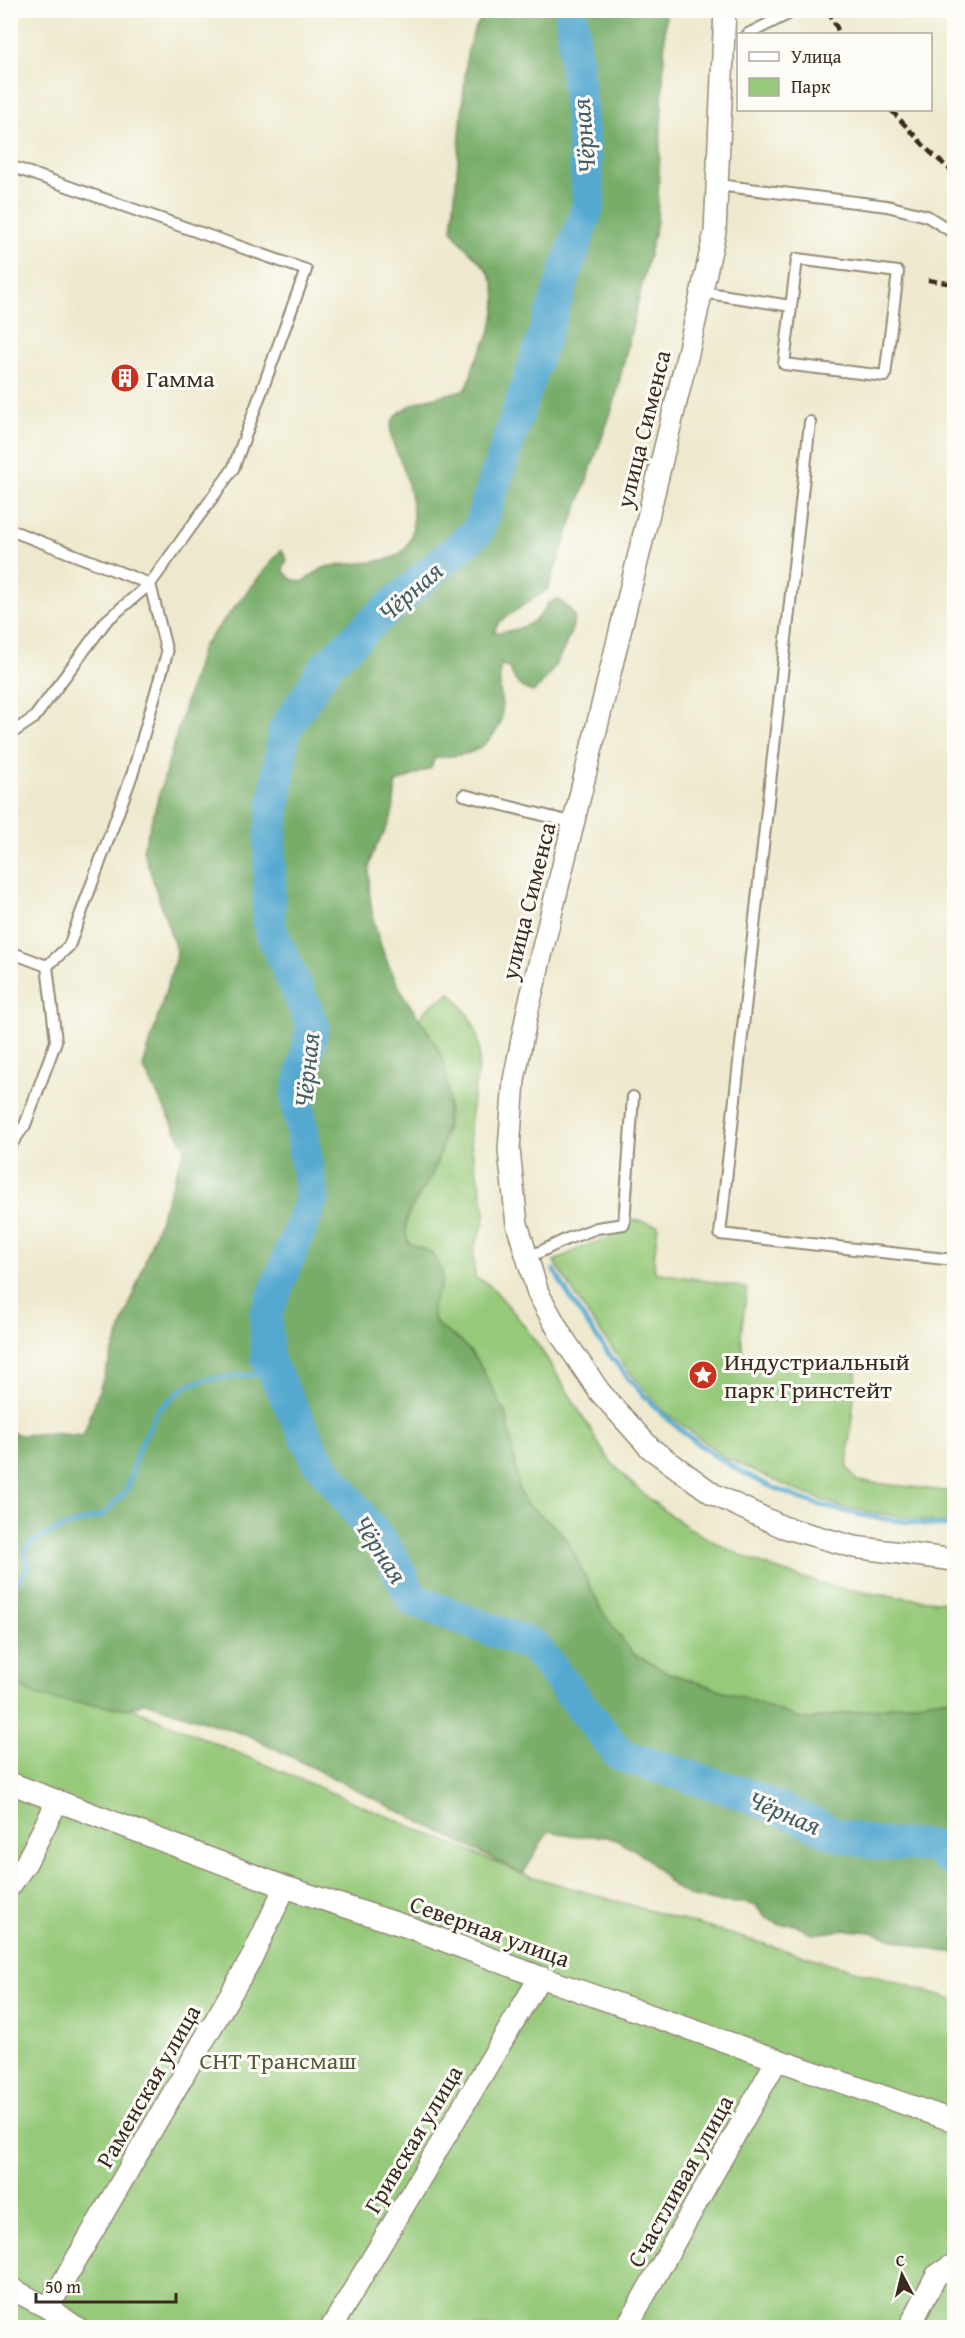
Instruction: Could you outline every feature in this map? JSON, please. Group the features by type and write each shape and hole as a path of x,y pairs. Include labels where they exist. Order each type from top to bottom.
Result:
{"street":[{"name":"улица Сименса","path":"725,10 731,35 715,232 528,1009 514,1080 508,1150 517,1224 538,1293 561,1335 599,1391 650,1449 713,1494 783,1527 854,1547 954,1560"},
{"name":"Северная улица","path":"10,1783 285,1887 411,1928 540,1977 954,2121"},
{"path":"10,1886 26,1863 57,1802"},
{"name":"Раменская улица","path":"48,2308 251,1959 285,1887"},
{"name":"Гривская улица","path":"331,2328 540,1977"},
{"name":"Счастливая улица","path":"626,2328 777,2060"},
{"path":"909,2328 936,2276 954,2264"},
{"path":"10,2288 48,2308 77,2328"}],"lane":[{"path":"750,33 796,10"},
{"path":"10,166 306,270 233,469 150,584 106,621 34,718 10,734"},
{"path":"718,185 887,206 927,216 954,233"},
{"path":"797,260 898,272 885,376 784,364 791,306 797,260"},
{"path":"702,292 791,306"},
{"path":"810,422 720,1234 954,1260"},
{"path":"10,530 150,584"},
{"path":"47,966 69,946 133,772 167,653 150,584"},
{"path":"464,795 574,823"},
{"path":"10,952 47,966"},
{"path":"10,1146 25,1125 56,1041 47,966"},
{"path":"526,1258 597,1228 624,1224 633,1097"}],"green space":[{"path":"486,11 666,11 657,221 614,404 548,589 499,622 494,632 510,631 525,626 538,617 547,604 557,599 568,607 575,617 565,647 547,678 533,692 521,686 510,669 501,664 502,715 496,732 475,751 435,758 431,768 396,783 391,818 371,859 369,877 372,909 384,954 397,983 440,1053 447,1079 447,1113 442,1142 434,1170 409,1213 406,1222 408,1243 431,1252 442,1271 442,1283 432,1306 433,1317 440,1328 461,1341 478,1361 507,1417 519,1490 525,1503 559,1530 568,1542 603,1613 633,1654 669,1673 803,1720 937,1699 954,1699 954,1953 927,1949 871,1932 847,1930 812,1934 793,1924 780,1925 765,1917 756,1906 689,1896 674,1887 642,1854 604,1836 577,1836 548,1831 523,1874 250,1736 145,1702 129,1709 53,1700 33,1694 11,1680 11,1432 21,1435 52,1433 83,1436 185,1148 143,1067 177,953 143,850 202,647 281,550 287,559 283,570 291,579 303,582 326,567 377,561 396,556 408,543 413,522 411,497 392,439 393,419 414,404 466,389 474,364 490,332 495,314 496,295 491,277 452,230 467,54 474,30"},
{"path":"450,993 465,1011 474,1027 479,1043 470,1130 472,1152 485,1216 474,1250 475,1278 492,1288 528,1331 610,1460 659,1507 684,1524 710,1540 765,1565 824,1584 889,1596 954,1603 954,1699 937,1699 803,1720 668,1673 633,1654 624,1644 603,1613 568,1542 559,1530 525,1503 519,1490 507,1417 478,1361 461,1341 440,1328 433,1317 432,1306 442,1271 411,1244 405,1233 404,1227 408,1214 427,1184 436,1163 449,1112 444,1071 434,1043 419,1018 431,1005"},
{"path":"629,1219 658,1225 654,1259 655,1272 747,1288 741,1335 743,1355 857,1365 847,1467 857,1481 954,1492 954,1525 844,1508 795,1490 724,1457 664,1411 631,1374 590,1318 554,1261 582,1247 627,1231"},
{"name":"СНТ Трансмаш","path":"10,1656 523,1874 954,1999 954,2327 11,2327"}],"waterway":[{"name":"Чёрная","path":"571,10 589,203 478,531 376,619 326,666 284,731 270,838 269,926 313,1026 297,1097 312,1199 266,1315 267,1358 317,1459 390,1554 413,1600 534,1646 620,1755 742,1793 839,1835 876,1844 931,1846 954,1862"},
{"path":"554,1270 601,1344 628,1377 688,1436 723,1461 760,1482 820,1505 877,1518 954,1527"},
{"path":"10,1592 27,1569 25,1551 32,1542 62,1528 103,1515 127,1490 139,1448 158,1410 186,1386 207,1379 274,1373"}],"railway":[{"path":"828,10 840,33"},
{"path":"892,111 930,152 954,173"},
{"path":"928,280 954,284"}],"place":[{"name":"Гамма","path":"125,378"},
{"name":"Индустриальный парк Гринстейт","path":"703,1375"}]}
